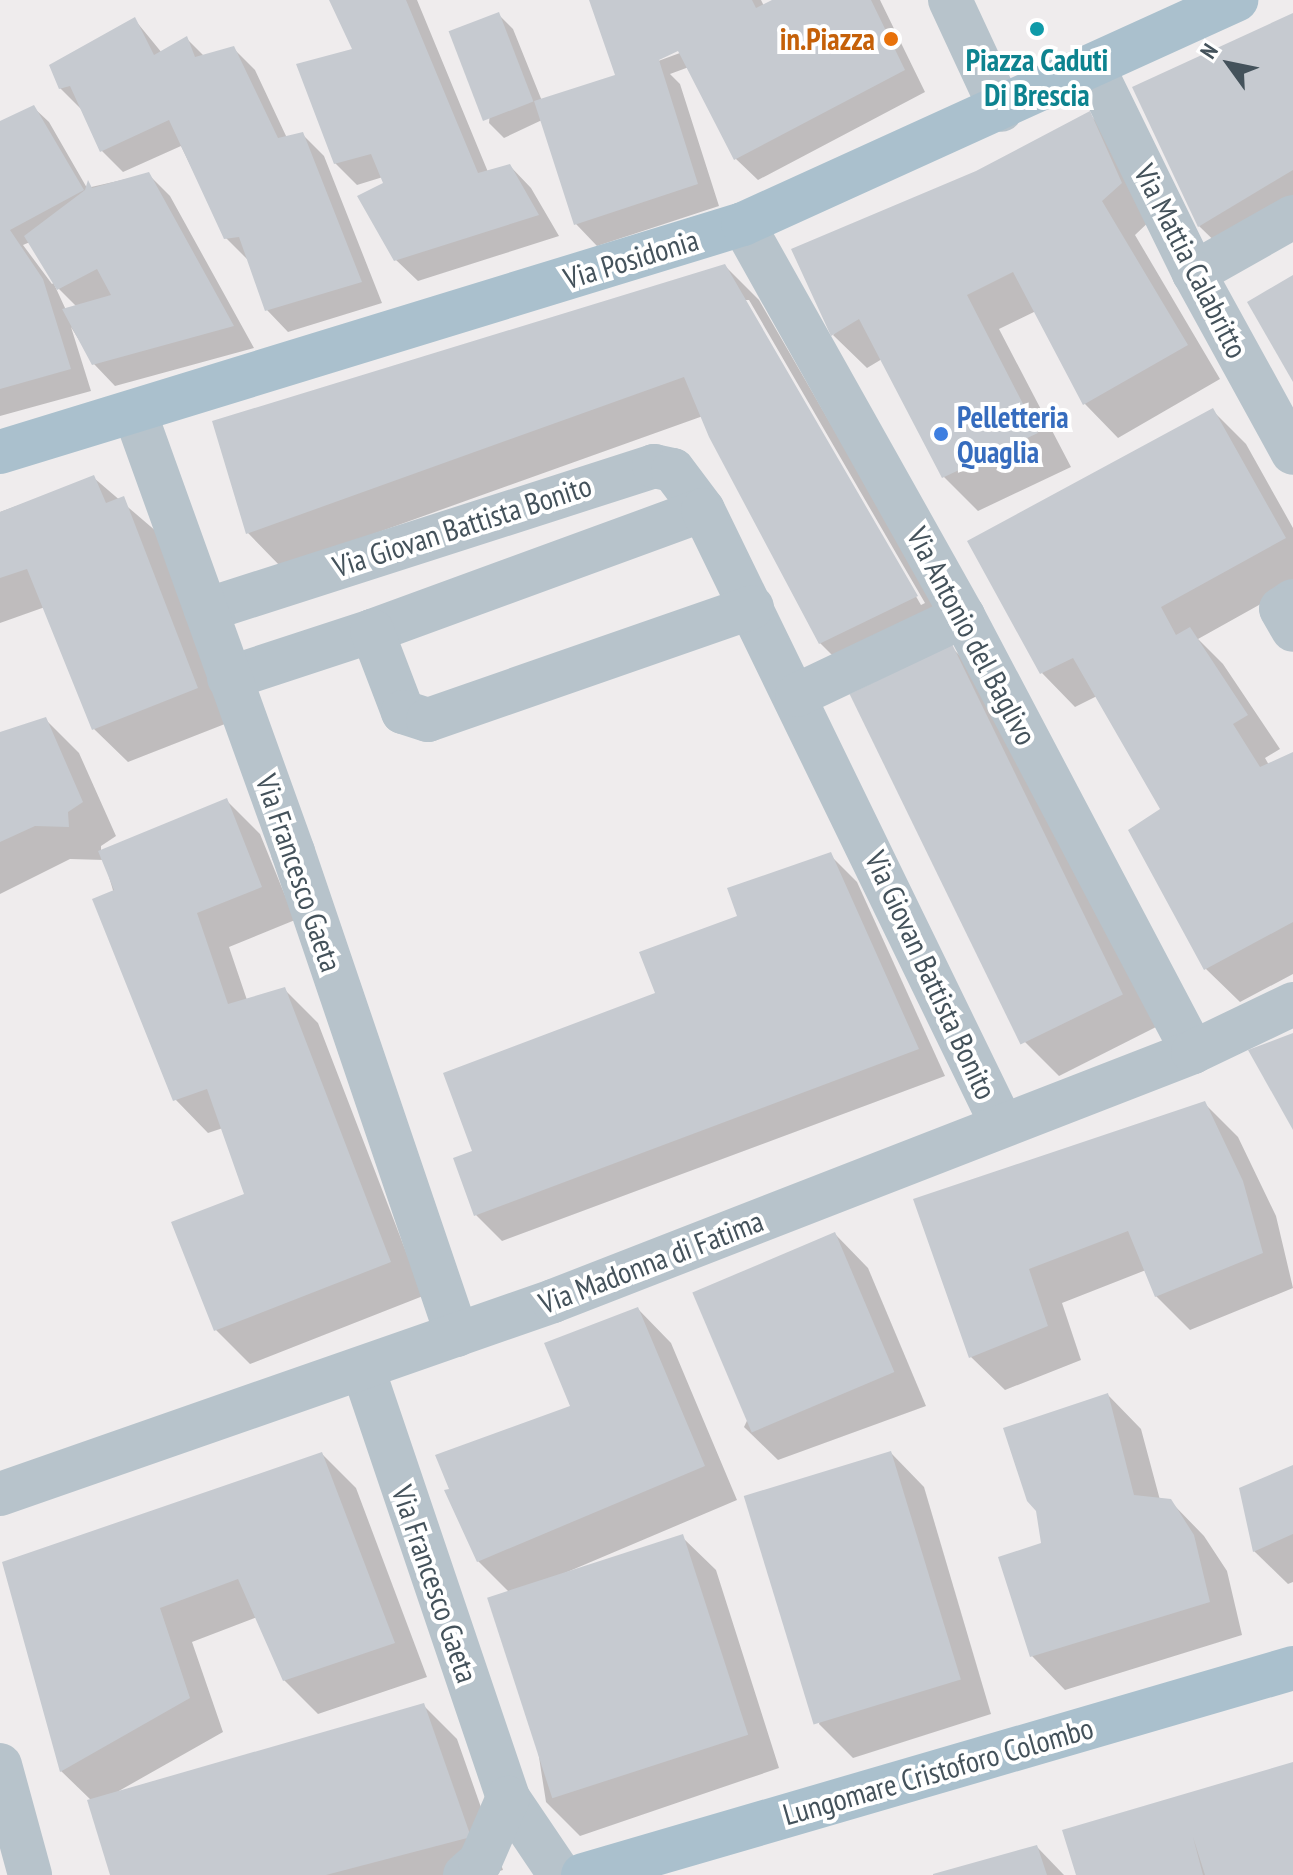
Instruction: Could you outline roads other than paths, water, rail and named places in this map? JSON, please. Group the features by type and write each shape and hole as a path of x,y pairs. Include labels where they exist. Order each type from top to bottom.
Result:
{"main road":[{"name":"Via Posidonia","path":"0,452 743,224 1001,110 1236,0"},
{"name":"Lungomare Cristoforo Colombo","path":"583,1875 1293,1668"}],"street":[{"path":"950,0 1001,110"},
{"name":"Via Mattia Calabritto","path":"1093,67 1194,273 1293,453"},
{"path":"1194,273 1293,217"},
{"name":"Via Antonio del Baglivo","path":"743,224 963,616 1193,1052"},
{"name":"Via Francesco Gaeta","path":"135,413 457,1335"},
{"name":"Via Giovan Battista Bonito","path":"206,610 654,466 673,470 703,510 797,695 1002,1125"},
{"name":"Via Giovan Battista Bonito","path":"229,678 372,631 703,510"},
{"path":"1293,601 1281,609 1293,630"},
{"path":"372,631 403,712 428,720 752,607"},
{"path":"797,695 963,616"},
{"name":"Via Madonna di Fatima","path":"0,1494 457,1335 1193,1052 1293,1004"},
{"name":"Via Francesco Gaeta","path":"363,1369 508,1798 560,1875"},
{"path":"0,1765 30,1875"},
{"path":"466,1875 480,1862 508,1798"}],"place":[{"name":"Piazza Caduti Di Brescia","path":"1037,29"},
{"name":"in.Piazza","path":"891,39"},
{"name":"Pelletteria Quaglia","path":"941,434"}]}
